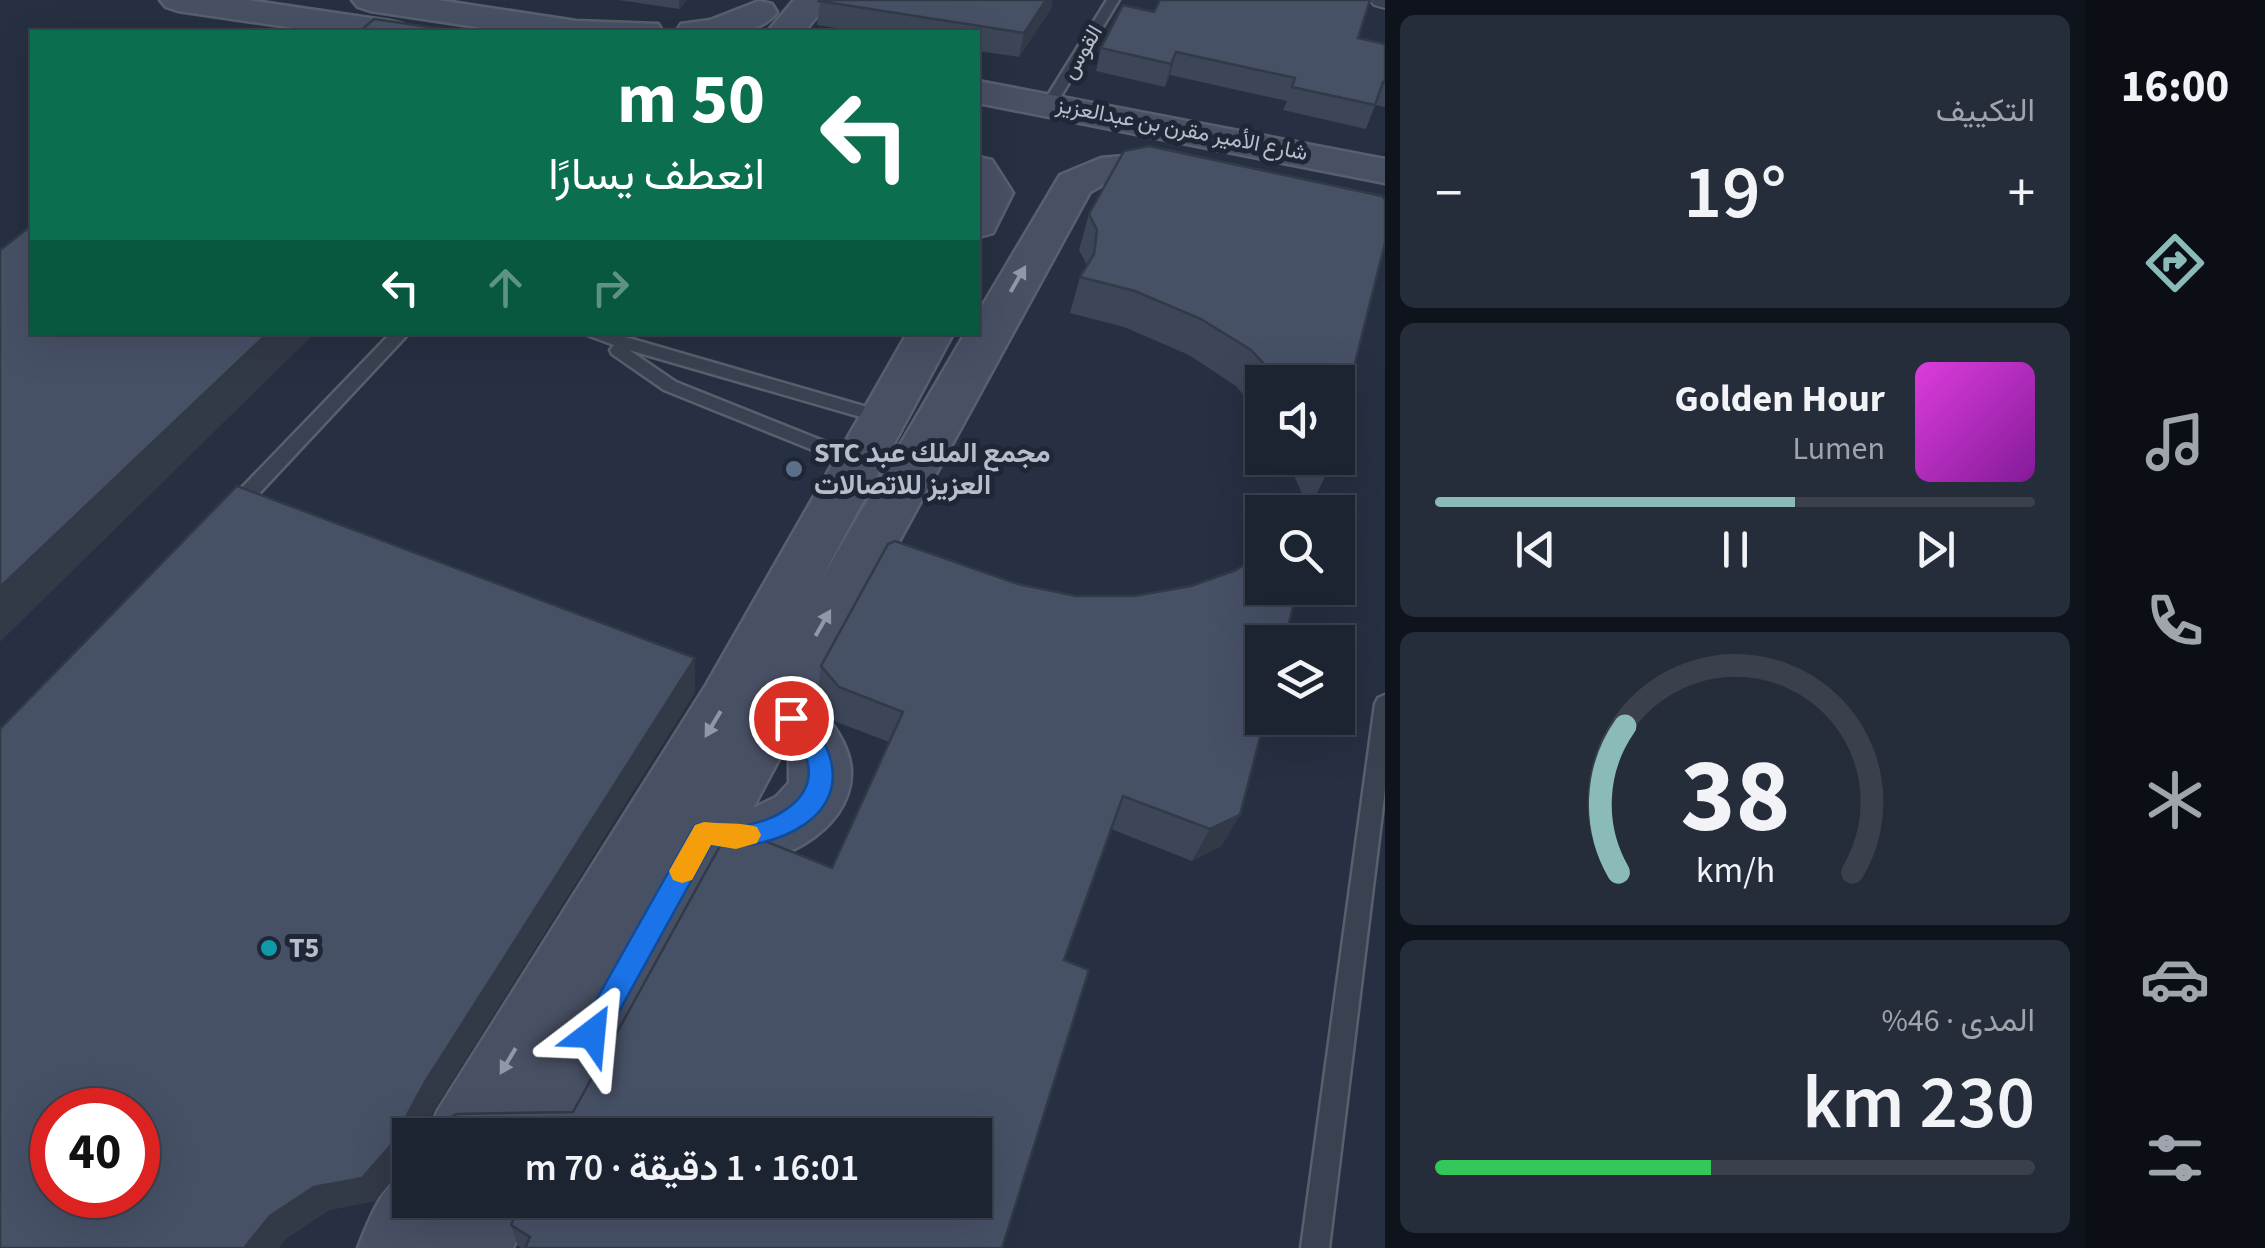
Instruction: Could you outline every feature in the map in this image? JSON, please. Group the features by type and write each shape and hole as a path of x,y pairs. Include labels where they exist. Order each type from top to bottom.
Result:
{"street":[{"path":"178,0 377,30"},
{"path":"370,0 433,5 564,30"},
{"path":"716,30 763,19 813,0"},
{"name":"شارع الأمير مقرن بن عبدالعزيز","path":"980,92 1385,170"},
{"name":"شارع الأمير مقرن بن عبدالعزيز","path":"980,127 1385,202"},
{"path":"545,1118 1074,184 1102,170 1170,164"},
{"path":"980,172 992,193 980,220"},
{"path":"473,1118 726,702 929,335"},
{"path":"704,833 736,838 767,832 796,818 812,802 822,777 818,756 806,733 777,703"},
{"path":"393,1248 412,1218"},
{"path":"472,1248 489,1218"}],"lane":[{"name":"القوس","path":"1050,103 1113,0"},
{"path":"215,528 399,335"},
{"path":"594,335 670,386 873,440"},
{"path":"594,335 873,440"},
{"path":"1314,1248 1385,704"}],"building":[{"path":"820,0 1046,0 1024,33"},
{"path":"1160,0 1370,0 1358,38 1385,44 1385,82 1375,105 1292,87 1295,78 1176,52 1171,64 1101,48 1123,5 1154,12"},
{"path":"374,19 450,30 361,30"},
{"path":"1149,146 1382,196 1385,243 1354,365 1265,365 1251,350 1201,319 1135,291 1080,277 1094,254 1097,230 1089,214 1124,151"},
{"path":"30,227 30,335 266,335 0,587 0,250"},
{"name":"T5","path":"237,486 695,658 405,1118 392,1118 392,1142 362,1178 314,1187 270,1216 244,1248 0,1248 0,729"},
{"path":"895,541 1018,584 1076,596 1134,596 1191,586 1245,564 1245,605 1294,605 1288,625 1245,625 1245,735 1261,735 1240,815 1210,829 1123,796 1064,960 1089,970 1002,1248 525,1248 530,1237 511,1225 514,1218 992,1218 992,1118 449,1118 457,1114 573,1112 726,835 750,835 832,868 903,712 839,687 821,666 888,544"}],"slow traffic":[{"path":"682,871 704,833 736,838 748,835"}],"place":[{"name":"STC مجمع الملك عبد العزيز للاتصالات","path":"794,469"},
{"name":"T5","path":"269,948"}],"route":[{"path":"592,1034 704,833 736,838 767,832 796,818 812,802 822,777 818,756 806,733 791,718"}]}
